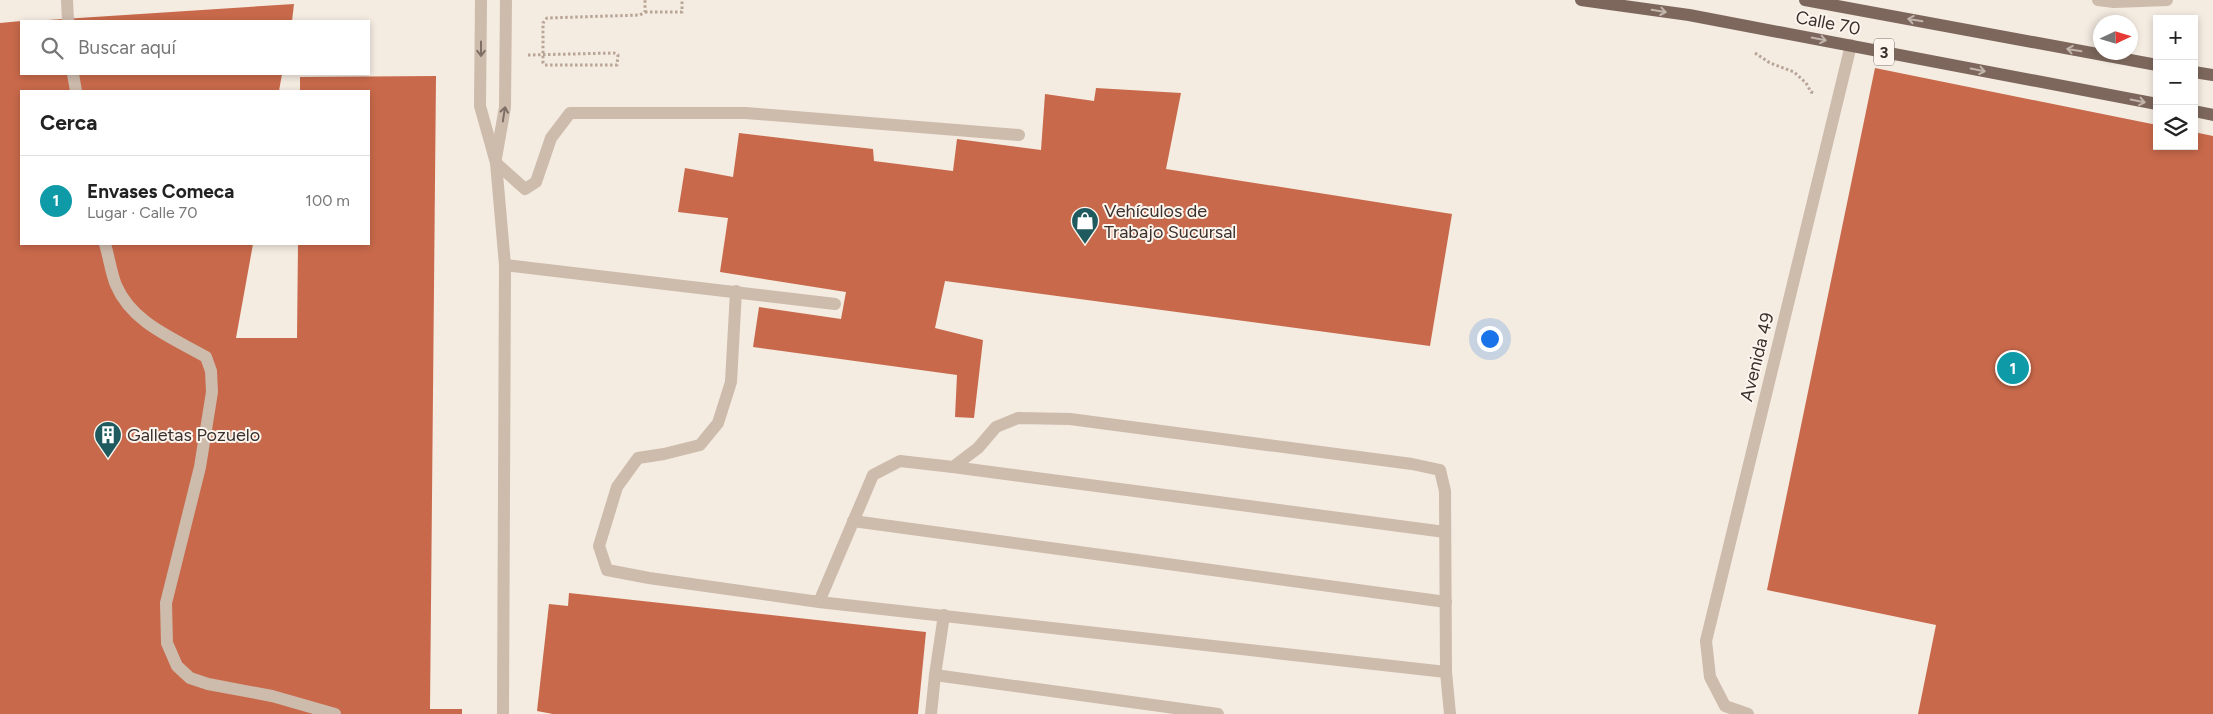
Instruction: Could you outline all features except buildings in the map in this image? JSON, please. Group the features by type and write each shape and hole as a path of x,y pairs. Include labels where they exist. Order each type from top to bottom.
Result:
{"main road":[{"name":"Calle 70","path":"1581,0 1689,15 2153,103"},
{"name":"Calle 70","path":"1804,0 2153,64"},
{"path":"2198,73 2213,75"},
{"path":"2198,112 2213,115"}],"street":[{"path":"67,0 68,20"},
{"path":"481,0 480,106 496,162 504,265 503,714"},
{"path":"496,162 505,107 506,0"},
{"path":"2098,0 2114,2 2167,0"},
{"name":"Avenida 49","path":"1748,714 1725,706 1710,677 1706,641 1851,45"},
{"path":"73,75 76,90"},
{"path":"496,162 525,189 536,182 551,138 570,113 746,113 1019,135"},
{"path":"105,245 116,286 128,304 149,326 206,357 211,371 212,392 200,466 166,603 167,643 177,666 190,678 208,684 272,696 335,714"},
{"path":"504,265 835,304"},
{"path":"736,291 731,382 718,423 700,445 638,458 617,487 599,546 607,570 649,578 819,602 1446,672"},
{"path":"953,467 978,448 996,427 1018,418 1070,419 1285,447 1440,470 1445,491 1446,672 1450,714"},
{"path":"819,602 873,475 900,461 1445,532"},
{"path":"853,521 1446,602"},
{"path":"931,714 944,615"},
{"path":"935,675 1218,714"}],"path":[{"path":"645,0 645,12"},
{"path":"556,54 614,53 618,55 618,64 615,66 545,65 543,23 547,18 640,15 645,12 682,12 682,0"},
{"path":"1759,28 1755,54 1770,63 1794,72 1806,83 1811,92 1837,102"}],"place":[{"name":"Vehículos de Trabajo Sucursal","path":"1085,245"},
{"name":"Envases Comeca","path":"2013,368"},
{"name":"Galletas Pozuelo","path":"108,459"}]}
